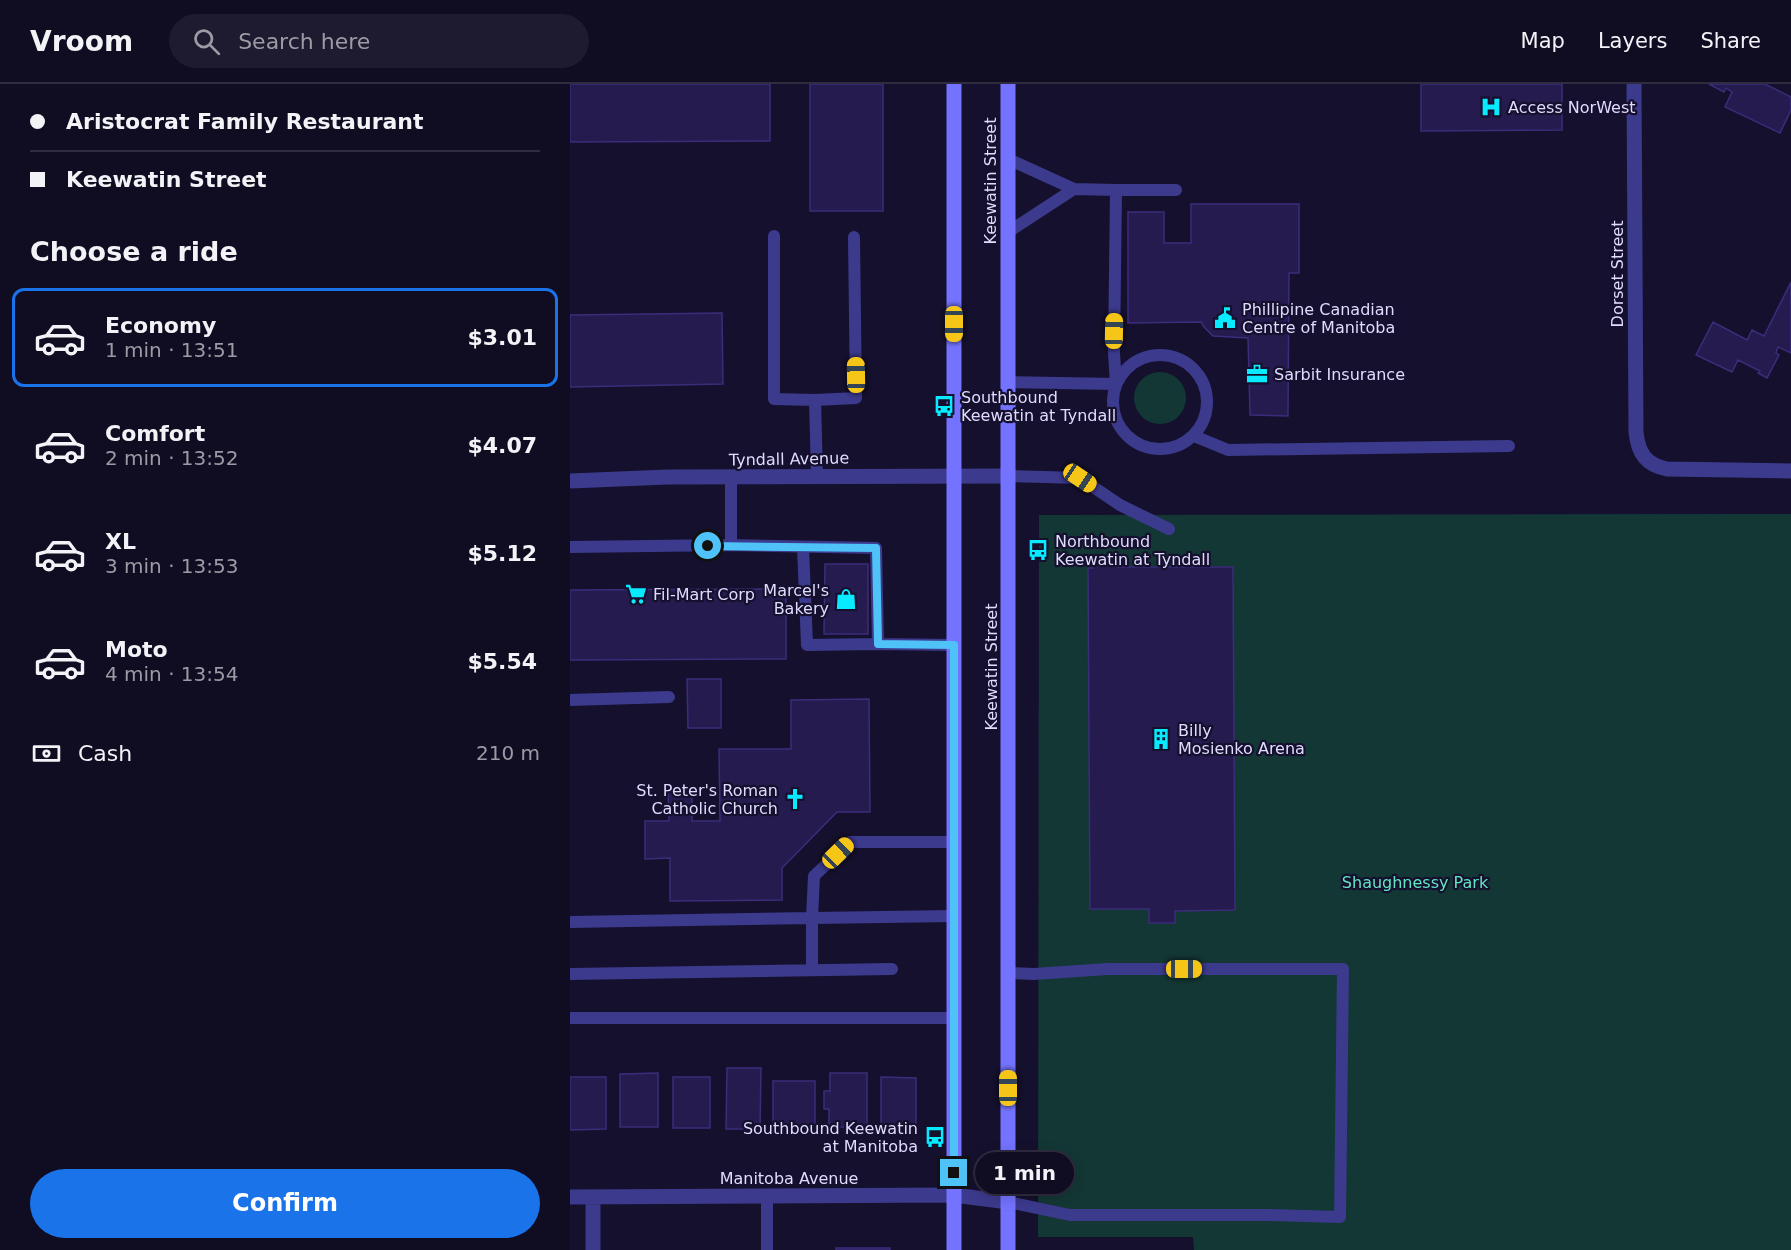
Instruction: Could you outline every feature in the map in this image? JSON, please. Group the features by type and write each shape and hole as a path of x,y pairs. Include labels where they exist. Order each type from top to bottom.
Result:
{"main road":[{"path":"954,84 954,1250"},
{"name":"Keewatin Street","path":"1008,84 1008,1250"}],"street":[{"name":"Dorset Street","path":"1634,84 1637,442 1646,460 1659,468 1791,471"},
{"name":"Tyndall Avenue","path":"570,481 668,477 1009,476"},
{"name":"Manitoba Avenue","path":"570,1197 954,1195 1008,1202"},
{"path":"593,1197 593,1250"}],"lane":[{"path":"1008,159 1074,189 1176,190"},
{"path":"1008,232 1074,189"},
{"path":"1116,190 1114,353 1116,384 1113,400 1115,416 1122,431 1134,441 1149,448 1165,449 1181,445 1194,436 1203,423 1208,408 1207,393 1202,379 1192,366 1179,358 1165,354 1149,356 1124,371 1116,384"},
{"path":"774,236 774,399 815,400 856,398 855,237"},
{"path":"1009,382 1116,384"},
{"path":"815,400 817,476"},
{"path":"1194,436 1228,450 1509,446"},
{"path":"1009,476 1080,478 1120,505 1169,529"},
{"path":"731,477 731,545"},
{"path":"570,547 731,545 876,548 878,644"},
{"path":"803,547 807,645 954,645"},
{"path":"570,700 669,697"},
{"path":"812,970 814,876 850,842 954,842"},
{"path":"570,922 954,916"},
{"path":"570,974 892,969"},
{"path":"1008,1202 1070,1215 1340,1217 1343,981 1343,969 1118,969 1034,974 1009,973"},
{"path":"570,1018 954,1018"},
{"path":"767,1196 767,1250"}],"green space":[{"path":"1160,372 1174,376 1182,384 1186,398 1182,412 1174,420 1160,424 1146,420 1138,412 1134,398 1138,384 1146,376"},
{"name":"Shaughnessy Park","path":"1791,514 1791,1250 1194,1250 1193,1237 1038,1237 1039,515"}],"building":[{"path":"570,84 770,84 770,141 570,142"},
{"path":"810,84 883,84 883,211 810,211"},
{"name":"Access NorWest","path":"1421,84 1562,84 1562,130 1421,131"},
{"path":"1709,84 1765,84 1791,97 1791,110 1780,133 1725,107 1732,92 1726,88 1724,92"},
{"path":"1191,204 1299,204 1299,273 1289,273 1288,416 1250,415 1248,338 1213,336 1201,322 1128,323 1128,212 1164,212 1164,243 1191,243"},
{"path":"1791,282 1791,353 1778,347 1776,353 1779,355 1767,378 1758,373 1760,371 1738,360 1732,372 1696,355 1713,322 1747,340 1752,330 1764,336"},
{"path":"722,313 723,384 570,387 570,315"},
{"name":"Billy Mosienko Arena","path":"1093,556 1117,556 1117,567 1233,567 1235,910 1175,911 1175,923 1149,923 1149,909 1090,909 1088,568 1093,568"},
{"name":"Marcel's Bakery","path":"825,564 868,564 868,634 824,634"},
{"path":"786,589 786,659 570,660 570,590"},
{"path":"687,679 721,679 721,728 688,728"},
{"name":"St. Peter's Roman Catholic Church","path":"869,699 870,812 837,812 782,868 782,900 670,901 670,858 645,859 645,821 669,821 668,787 692,787 692,821 720,821 719,749 791,749 791,700"},
{"path":"727,1068 761,1068 760,1129 726,1129"},
{"path":"658,1073 658,1127 620,1127 620,1074"},
{"path":"830,1073 867,1073 867,1127 829,1127 829,1109 824,1109 824,1091 830,1091"},
{"path":"570,1077 606,1077 606,1129 570,1130"},
{"path":"673,1077 710,1077 710,1128 673,1128"},
{"path":"881,1077 916,1078 916,1128 881,1128"},
{"path":"773,1081 815,1081 815,1128 773,1128"},
{"path":"836,1248 890,1248 890,1250 836,1250"}],"place":[{"name":"Access NorWest","path":"1491,107"},
{"name":"Phillipine Canadian Centre of Manitoba","path":"1225,318"},
{"name":"Sarbit Insurance","path":"1257,374"},
{"name":"Southbound Keewatin at Tyndall","path":"944,406"},
{"name":"Northbound Keewatin at Tyndall","path":"1038,550"},
{"name":"Fil-Mart Corp","path":"636,594"},
{"name":"Marcel's Bakery","path":"846,599"},
{"name":"Billy Mosienko Arena","path":"1161,739"},
{"name":"St. Peter's Roman Catholic Church","path":"795,799"},
{"name":"Southbound Keewatin at Manitoba","path":"935,1137"}],"route":[{"path":"708,546 876,548 878,644 954,645 954,1173"}]}
